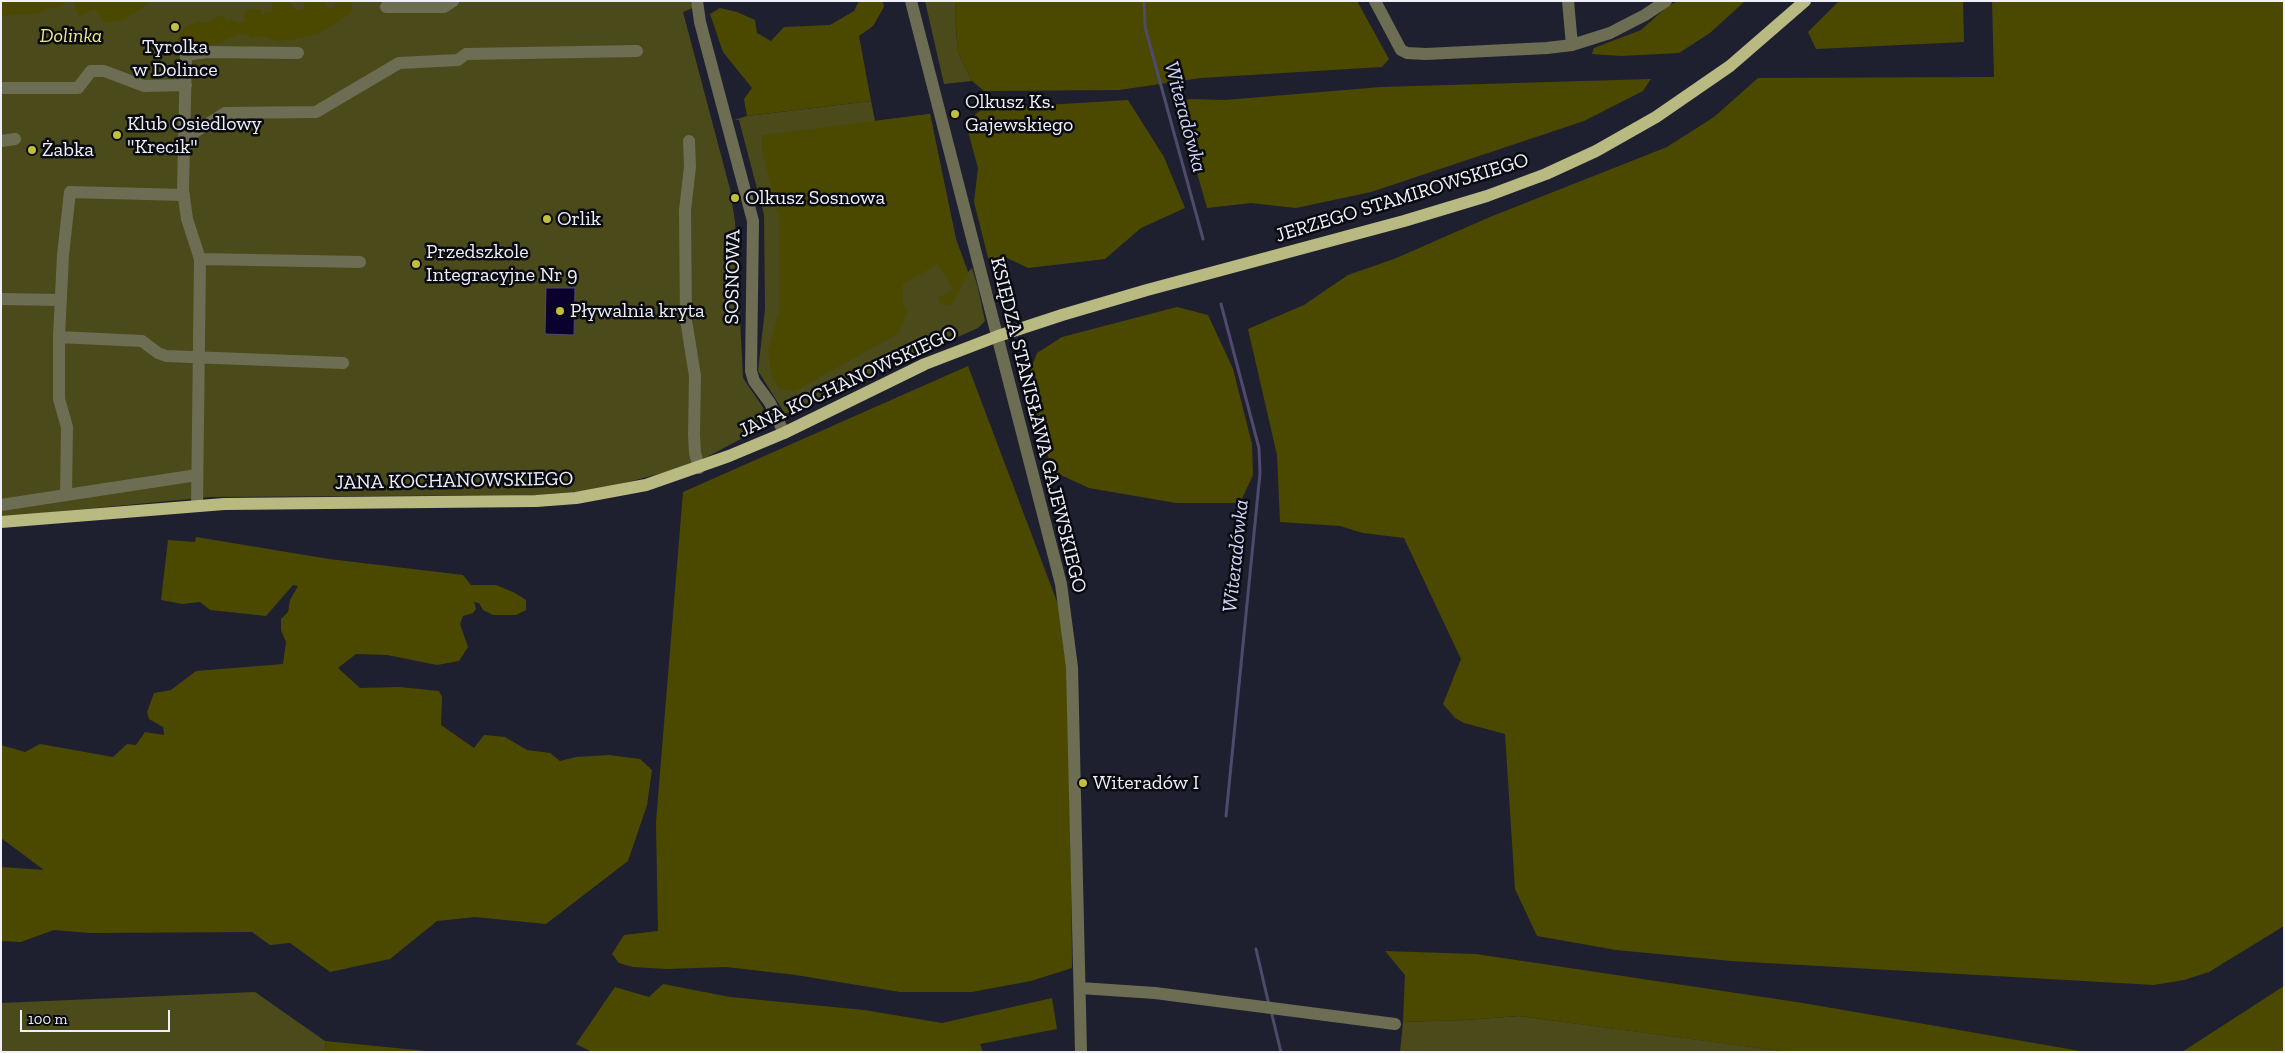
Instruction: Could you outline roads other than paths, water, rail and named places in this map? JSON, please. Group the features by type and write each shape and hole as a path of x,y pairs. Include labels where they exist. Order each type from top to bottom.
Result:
{"main road":[{"name":"JERZEGO STAMIROWSKIEGO","path":"998,336 1062,315 1212,272 1404,221 1487,196 1546,174 1588,155 1656,117 1730,66 1805,1"},
{"name":"JANA KOCHANOWSKIEGO","path":"1,522 224,504 467,502 560,499 639,487 699,468 784,432 925,364 998,336"}],"street":[{"path":"386,7 444,7 453,1"},
{"name":"SOSNOWA","path":"697,1 700,22 753,221 751,372 754,381 770,403 784,432"},
{"name":"KSIĘDZA STANISŁAWA GAJEWSKIEGO","path":"911,1 1062,584 1068,628 1073,692 1081,1052"},
{"path":"1375,1 1401,50 1407,53 1426,54 1572,45 1610,33 1645,15 1666,1"},
{"path":"1568,1 1572,45"},
{"path":"184,139 225,113 316,112 399,64 458,60 466,54 637,51"},
{"path":"197,506 200,259 186,219 184,195 186,55 207,52 298,53"},
{"path":"1,88 78,88 91,72 104,71 144,86 186,85"},
{"path":"1,141 15,138"},
{"path":"689,141 690,167 685,210 686,320 695,376 694,435 695,452 699,468"},
{"path":"66,495 67,427 59,399 59,337 60,300 70,192 184,195"},
{"path":"200,259 360,262"},
{"path":"1,299 60,300"},
{"path":"59,337 142,341 158,353 166,356 343,363"},
{"path":"1,505 197,475"},
{"path":"1080,988 1155,993 1395,1024"}],"waterway":[{"name":"Witeradówka","path":"1144,1 1145,27 1203,239"},
{"name":"Witeradówka","path":"1221,304 1259,448 1260,473 1226,816"},
{"name":"Witeradówka","path":"1256,949 1269,1005"},
{"name":"Witeradówka","path":"1271,1011 1281,1052"}],"place":[{"name":"Tyrolka w Dolince","path":"175,27"},
{"name":"Olkusz Ks. Gajewskiego","path":"955,114"},
{"name":"Klub Osiedlowy \"Krecik\"","path":"117,135"},
{"name":"Żabka","path":"32,150"},
{"name":"Olkusz Sosnowa","path":"735,198"},
{"name":"Orlik","path":"547,219"},
{"name":"Przedszkole Integracyjne Nr 9","path":"416,264"},
{"name":"Pływalnia kryta","path":"560,311"},
{"name":"Witeradów I","path":"1083,783"}],"park label":[{"name":"Dolinka","path":"71,36"}]}
